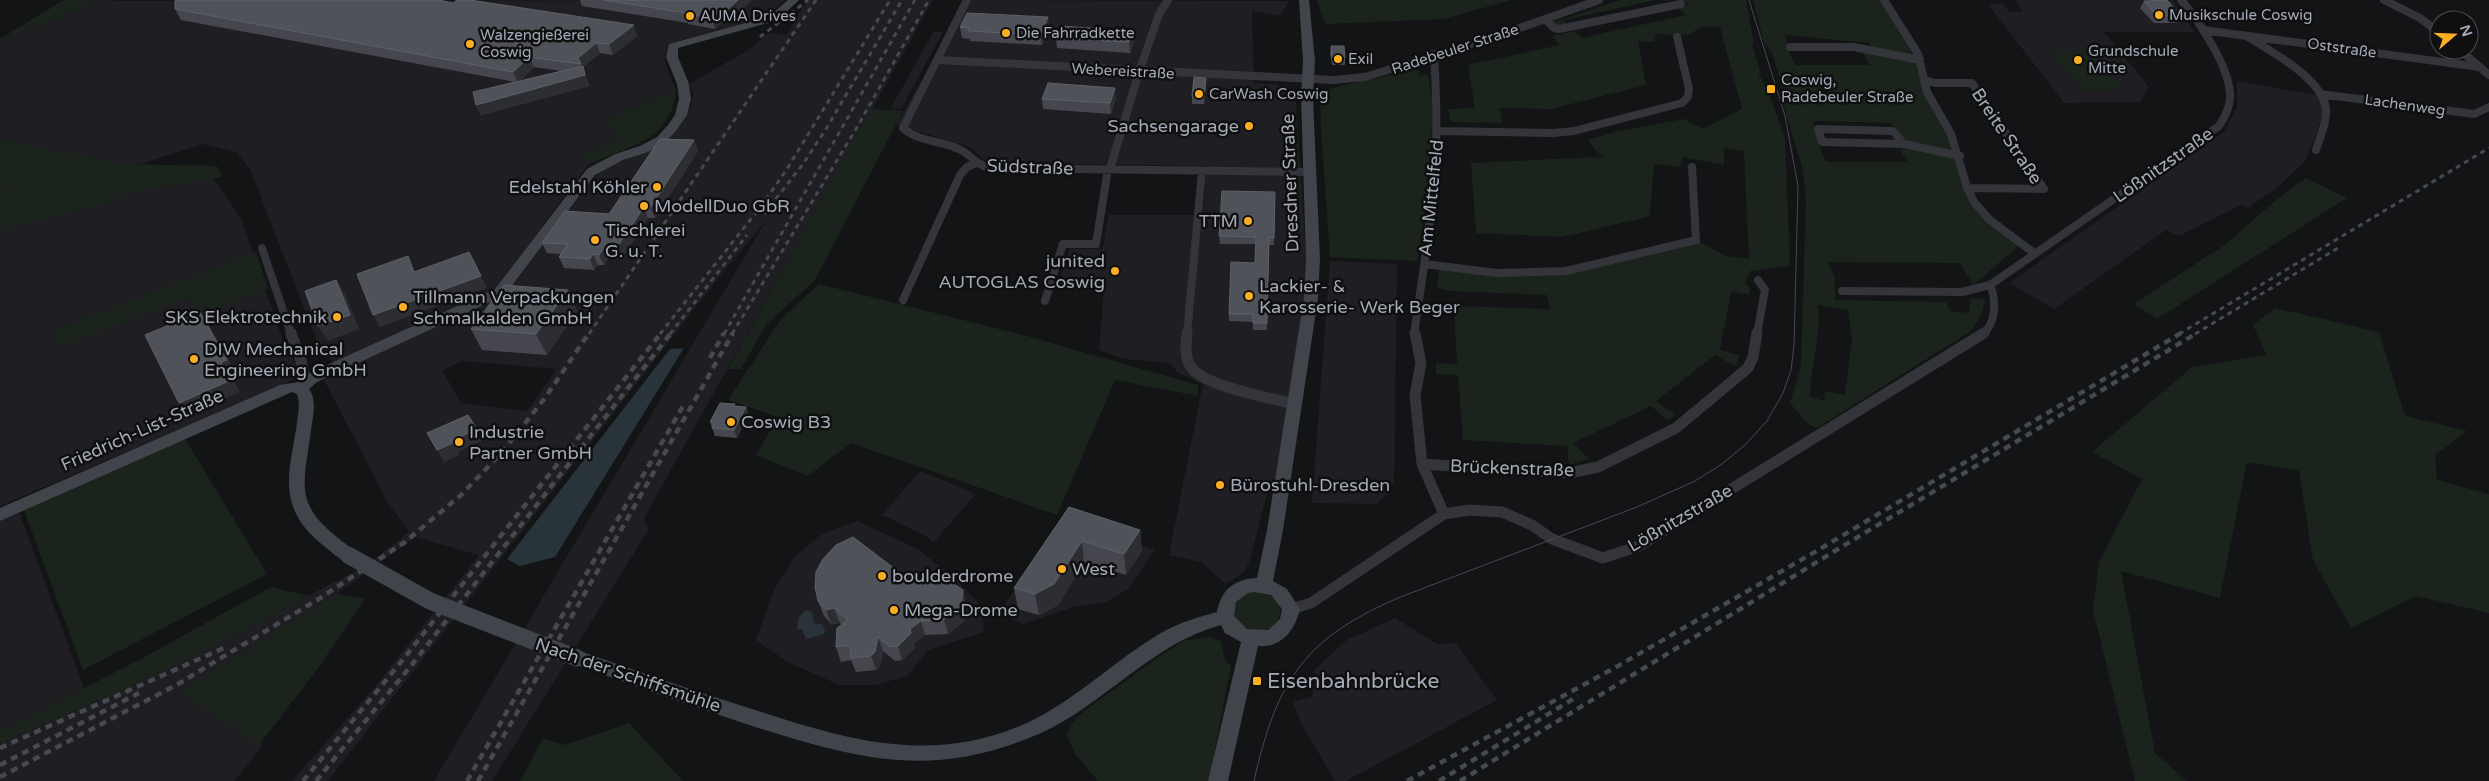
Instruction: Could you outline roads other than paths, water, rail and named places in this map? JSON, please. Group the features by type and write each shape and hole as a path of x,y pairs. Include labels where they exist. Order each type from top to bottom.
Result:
{"street":[{"path":"301,388 312,378 500,292 591,172 619,157 644,149 661,140 672,128 681,115 685,98 683,84 672,57 673,46 764,21 777,15 794,0"},
{"name":"Südstraße","path":"967,0 903,128 913,135 961,150 974,164 1000,168 1311,172"},
{"path":"1045,301 1063,244 1096,244 1109,169 1159,14 1168,0"},
{"name":"Dresdner Straße","path":"1264,585 1278,511 1311,298 1313,258 1311,172 1304,0"},
{"name":"Radebeuler Straße","path":"1308,79 1334,80 1380,74 1434,54 1497,36 1599,0"},
{"path":"1884,0 1920,60 1927,92 1951,134 1960,156 1967,188 1974,202 1990,220 2034,253"},
{"name":"Lößnitzstraße","path":"1842,291 1962,292 1990,285 2220,124 2229,110 2231,96 2228,82 2223,67 2204,30 2181,0"},
{"path":"2384,0 2420,18"},
{"path":"2401,0 2429,25"},
{"path":"1545,19 1557,29 1681,4"},
{"name":"Oststraße","path":"2204,30 2480,67"},
{"path":"2245,35 2292,66 2320,94 2326,107 2324,125 2316,150"},
{"path":"1438,130 1545,133 1574,131 1682,104 1688,97 1689,89 1677,37"},
{"path":"1790,46 1854,47 1920,60"},
{"name":"Am Mittelfeld","path":"1434,54 1438,130 1424,264 1414,337 1421,363 1415,395 1422,464 1444,514"},
{"name":"Webereistraße","path":"937,60 1139,72 1308,79"},
{"path":"2472,60 2489,75"},
{"name":"Breite Straße","path":"1924,80 1972,83 2044,189 1967,188"},
{"name":"Lachenweg","path":"2320,94 2474,114 2489,107"},
{"path":"1904,144 1893,131 1818,129 1822,142 1904,144 1960,156"},
{"path":"903,300 960,175 967,167 974,164"},
{"path":"1424,264 1497,273 1566,271 1696,240 1692,167"},
{"path":"1202,171 1186,347 1188,362 1195,372 1214,381 1294,404"},
{"name":"Nach der Schiffsmühle","path":"262,248 304,372 304,381 301,388 306,396 305,419 296,468 296,485 307,518 322,536 348,554 430,601 471,618 577,658 766,722 848,747 886,753 939,752 987,745 1036,727 1084,698 1168,639 1189,628 1225,617"},
{"name":"Brückenstraße","path":"1422,464 1569,473 1580,472 1598,467 1676,428 1748,368 1753,358 1765,290 1758,280"},
{"name":"Lößnitzstraße","path":"1291,609 1311,603 1444,514 1469,510 1502,512 1532,525 1552,539 1602,558 1639,546 1985,332 1994,316 1994,294 1990,285"},
{"name":"Friedrich-List-Straße","path":"0,515 285,389 292,387 301,388"},
{"path":"1264,585 1282,593 1291,609 1287,626 1281,633 1272,638 1251,639 1234,631 1225,617 1228,599 1244,587 1264,585"},
{"path":"1218,781 1251,639"}],"tram line":[{"path":"1254,781 1263,745 1285,688 1300,666 1319,646 1342,628 1369,612 1403,596 1637,507 1695,481 1722,464 1746,444 1767,421 1783,393 1791,370 1794,345 1798,186 1785,116 1749,0"}],"railway":[{"path":"760,37 808,0"},
{"path":"589,334 816,0"},
{"path":"660,334 762,205 787,169 890,0"},
{"path":"764,214 803,164 826,129 902,0"},
{"path":"724,334 915,0"},
{"path":"732,334 856,129 929,0"},
{"path":"2179,334 2489,148"},
{"path":"670,334 747,235"},
{"path":"2195,334 2338,248"},
{"path":"0,777 178,684 317,600 405,542 461,495 502,452 545,398 589,333"},
{"path":"303,781 405,657 661,333"},
{"path":"316,781 414,662 671,333"},
{"path":"710,358 724,333"},
{"path":"478,781 733,333"},
{"path":"1407,781 1618,666 1820,549 2181,333"},
{"path":"1460,781 1843,546 2197,333"},
{"path":"467,781 683,406"},
{"path":"0,748 226,647"},
{"path":"0,765 139,693"},
{"path":"1439,781 1578,696"}],"place":[{"name":"Musikschule Coswig","path":"2159,15"},
{"name":"AUMA Drives","path":"690,16"},
{"name":"Die Fahrradkette","path":"1006,33"},
{"name":"Walzengießerei Coswig","path":"470,44"},
{"name":"Exil","path":"1338,59"},
{"name":"Grundschule Mitte","path":"2078,60"},
{"name":"Coswig, Radebeuler Straße","path":"1771,89"},
{"name":"CarWash Coswig","path":"1199,94"},
{"name":"Sachsengarage","path":"1249,126"},
{"name":"Edelstahl Köhler","path":"657,187"},
{"name":"ModellDuo GbR","path":"644,206"},
{"name":"TTM","path":"1248,221"},
{"name":"Tischlerei G. u. T.","path":"595,240"},
{"name":"junited AUTOGLAS Coswig","path":"1115,271"},
{"name":"Lackier- & Karosserie- Werk Beger","path":"1249,296"},
{"name":"Tillmann Verpackungen Schmalkalden GmbH","path":"403,307"},
{"name":"SKS Elektrotechnik","path":"337,317"},
{"name":"DIW Mechanical Engineering GmbH","path":"194,359"},
{"name":"Coswig B3","path":"731,422"},
{"name":"Industrie Partner GmbH","path":"459,442"},
{"name":"Bürostuhl-Dresden","path":"1220,485"},
{"name":"West","path":"1062,569"},
{"name":"boulderdrome","path":"882,576"},
{"name":"Mega-Drome","path":"894,610"},
{"name":"Eisenbahnbrücke","path":"1257,681"}]}
